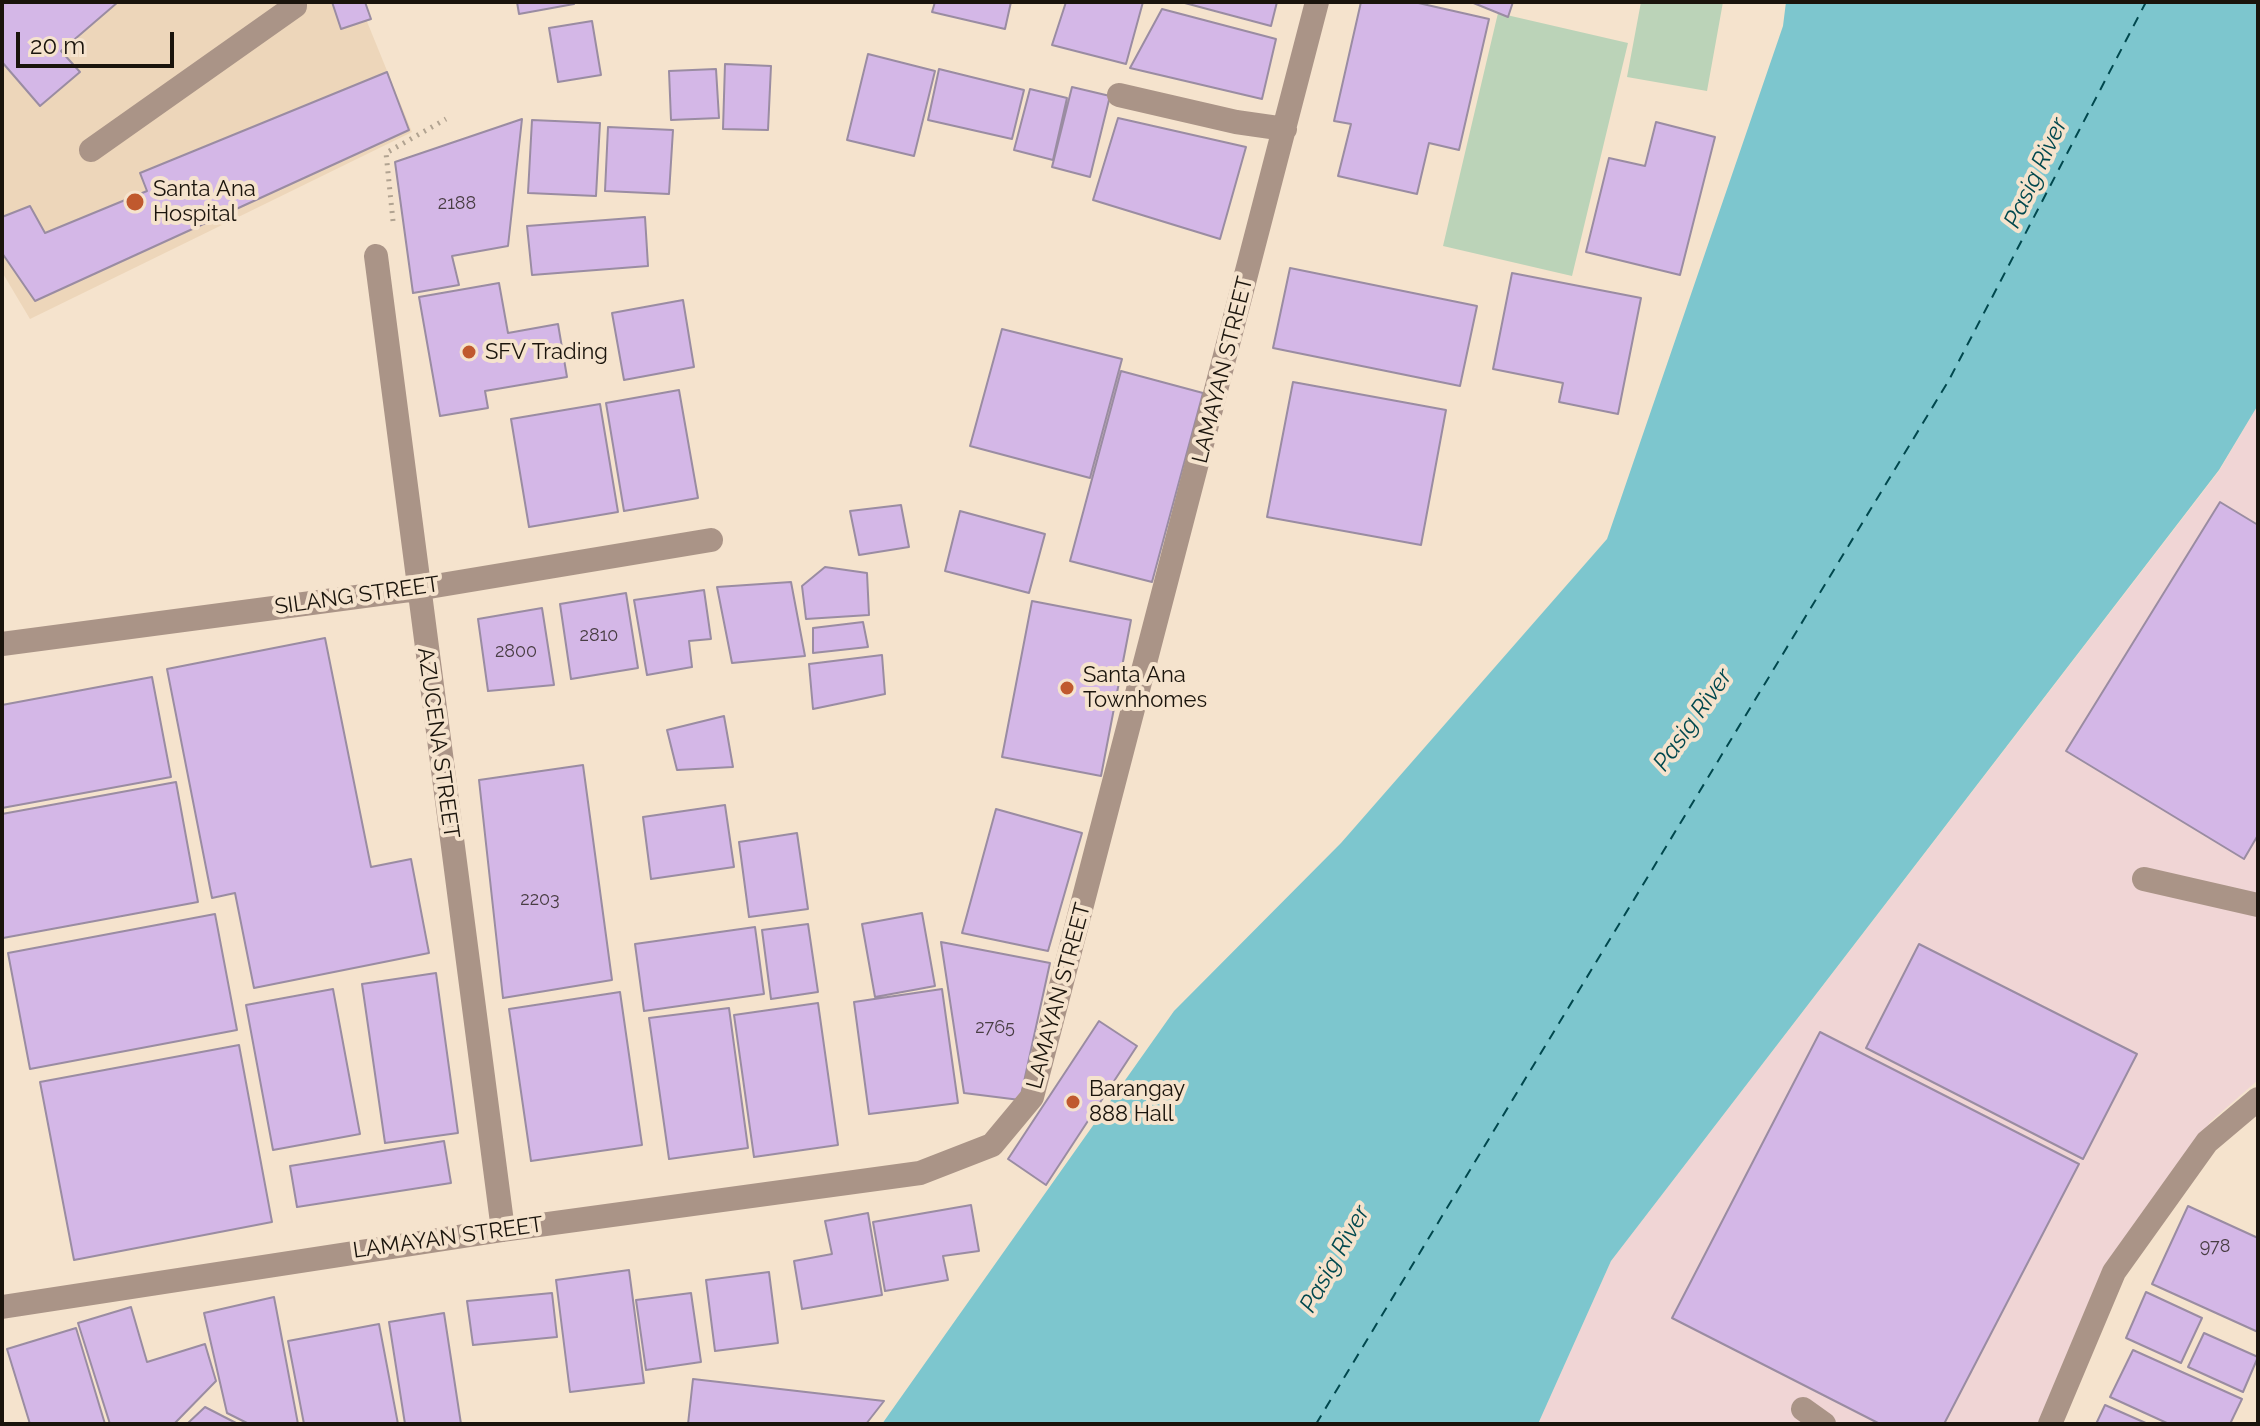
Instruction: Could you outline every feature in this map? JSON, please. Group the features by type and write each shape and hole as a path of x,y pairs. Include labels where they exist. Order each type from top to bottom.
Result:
{"street":[{"path":"91,150 295,6 295,2"},
{"name":"LAMAYAN STREET","path":"2,1307 503,1230 920,1173 992,1145 1032,1097 1317,2"},
{"path":"1119,95 1236,122 1285,129"},
{"name":"AZUCENA STREET","path":"376,256 503,1230"},
{"name":"SILANG STREET","path":"2,644 417,589 711,540"},
{"path":"2144,879 2258,905"},
{"path":"2050,1424 2114,1272 2207,1142 2258,1099"},
{"path":"1803,1409 1824,1424"}],"path":[{"path":"376,256 394,219 386,153 446,119"}],"shaded area":[{"name":"Santa Ana Hospital","path":"2,2 359,2 412,132 30,319 2,272"},
{"path":"2258,405 2258,1080 2210,1122 2044,1424 1538,1424 1611,1261 2219,471"}],"green space":[{"path":"1641,2 1723,2 1707,91 1627,77"},
{"path":"1498,13 1628,43 1572,276 1443,246"}],"water":[{"name":"Pasig River","path":"1786,2 2258,2 2258,405 2219,470 1611,1261 1538,1424 882,1424 1174,1011 1341,843 1607,539 1783,26"}],"building":[{"path":"2,2 118,2 61,51 80,72 40,106 2,62"},
{"path":"332,2 365,2 371,19 341,29"},
{"path":"517,2 573,2 574,4 519,14"},
{"path":"935,2 1011,2 1005,29 932,12"},
{"path":"1066,2 1143,2 1126,64 1052,45"},
{"path":"1181,2 1277,2 1271,26"},
{"path":"1361,2 1414,2 1489,19 1459,150 1429,143 1417,194 1338,176 1351,124 1334,121"},
{"path":"1471,2 1513,2 1508,17"},
{"path":"1162,9 1276,39 1262,99 1130,68"},
{"path":"592,21 601,75 558,82 549,28"},
{"path":"868,54 935,71 914,156 847,140"},
{"path":"725,64 771,66 768,130 723,129"},
{"path":"716,69 719,118 671,120 669,71"},
{"path":"939,69 1024,90 1012,139 928,120"},
{"path":"387,72 409,130 35,301 2,253 2,217 30,206 45,233 147,191 140,173"},
{"path":"1072,87 1110,96 1090,177 1052,167"},
{"path":"1030,89 1067,98 1053,160 1014,150"},
{"path":"1118,118 1246,147 1220,239 1093,200"},
{"path":"522,119 508,246 452,256 459,285 413,293 395,162"},
{"path":"532,120 600,123 596,196 528,193"},
{"path":"1656,122 1715,137 1680,275 1586,252 1609,158 1645,166"},
{"path":"608,127 673,130 669,194 605,191"},
{"path":"645,217 648,266 532,275 527,226"},
{"path":"1290,268 1477,306 1460,386 1273,348"},
{"path":"1512,273 1641,298 1618,414 1559,402 1563,383 1493,369"},
{"path":"499,283 508,333 558,324 567,377 485,391 488,408 440,416 419,297"},
{"path":"683,300 694,367 624,380 612,313"},
{"path":"1002,329 1122,359 1090,478 970,446"},
{"path":"1121,371 1203,393 1152,582 1070,561"},
{"path":"1293,382 1446,410 1421,545 1267,517"},
{"path":"679,390 698,498 624,511 606,403"},
{"path":"600,404 618,512 529,527 511,419"},
{"path":"2220,502 2258,525 2258,835 2244,859 2066,751"},
{"path":"901,505 909,547 859,555 850,511"},
{"path":"960,511 1045,534 1029,593 945,571"},
{"path":"825,567 867,573 869,615 806,619 802,586"},
{"path":"791,582 805,656 732,663 717,587"},
{"path":"704,590 711,639 689,641 692,667 647,675 634,600"},
{"path":"626,593 638,668 571,679 560,604"},
{"name":"Santa Ana Townhomes","path":"1032,601 1131,620 1101,776 1002,757"},
{"path":"542,608 554,685 488,691 478,619"},
{"path":"863,622 868,647 813,653 813,628"},
{"path":"325,638 371,867 411,859 429,953 254,988 235,893 212,898 167,669"},
{"path":"882,655 885,694 813,709 809,664"},
{"path":"152,677 171,777 2,808 2,705"},
{"path":"724,716 733,767 677,770 667,730"},
{"path":"583,765 612,980 503,998 479,780"},
{"path":"176,782 198,902 3,938 2,814"},
{"path":"725,805 734,867 651,879 643,817"},
{"path":"996,809 1082,833 1048,951 962,933"},
{"path":"797,833 808,909 749,917 739,842"},
{"path":"922,913 935,986 875,997 862,924"},
{"path":"215,914 237,1030 30,1069 8,953"},
{"path":"808,924 818,992 771,999 762,930"},
{"path":"755,927 764,994 644,1011 635,944"},
{"path":"941,942 1050,963 1020,1100 964,1093"},
{"path":"1919,944 2137,1054 2083,1159 1866,1048"},
{"path":"436,973 458,1133 385,1143 362,984"},
{"path":"333,989 360,1134 273,1150 246,1005"},
{"path":"942,989 958,1103 869,1114 854,1002"},
{"path":"620,992 642,1145 531,1161 509,1009"},
{"path":"818,1003 838,1145 754,1157 734,1015"},
{"path":"729,1008 748,1148 669,1159 649,1018"},
{"name":"Barangay 888 Hall","path":"1099,1021 1137,1046 1046,1185 1008,1159"},
{"path":"1820,1032 2079,1164 1944,1424 1880,1424 1672,1318"},
{"path":"239,1045 272,1222 74,1260 40,1082"},
{"path":"444,1141 451,1183 297,1207 290,1166"},
{"path":"971,1205 979,1251 943,1256 948,1280 885,1291 873,1222"},
{"path":"2188,1206 2258,1238 2258,1332 2152,1284"},
{"path":"868,1213 882,1295 802,1309 794,1261 832,1254 825,1221"},
{"path":"629,1270 644,1383 570,1392 556,1280"},
{"path":"769,1272 778,1343 715,1351 706,1280"},
{"path":"2146,1292 2202,1318 2181,1363 2126,1338"},
{"path":"552,1293 557,1337 473,1345 467,1301"},
{"path":"691,1293 701,1362 646,1370 636,1300"},
{"path":"274,1297 298,1424 249,1424 227,1413 204,1313"},
{"path":"131,1307 147,1362 205,1344 216,1381 174,1424 110,1424 78,1323"},
{"path":"444,1313 461,1424 405,1424 389,1322"},
{"path":"379,1324 398,1424 304,1424 288,1341"},
{"path":"76,1328 105,1424 30,1424 7,1349"},
{"path":"2204,1333 2258,1357 2243,1392 2188,1367"},
{"path":"2133,1350 2242,1399 2230,1424 2169,1424 2110,1397"},
{"path":"693,1379 884,1401 866,1424 688,1424"},
{"path":"2105,1405 2148,1424 2096,1424"},
{"path":"205,1407 238,1424 187,1424"}],"ferry route":[{"path":"1316,1424 1949,380 2146,2"}],"place":[{"name":"Santa Ana Hospital","path":"135,202"},
{"name":"SFV Trading","path":"469,352"},
{"name":"Santa Ana Townhomes","path":"1067,688"},
{"name":"Barangay 888 Hall","path":"1073,1102"}]}
